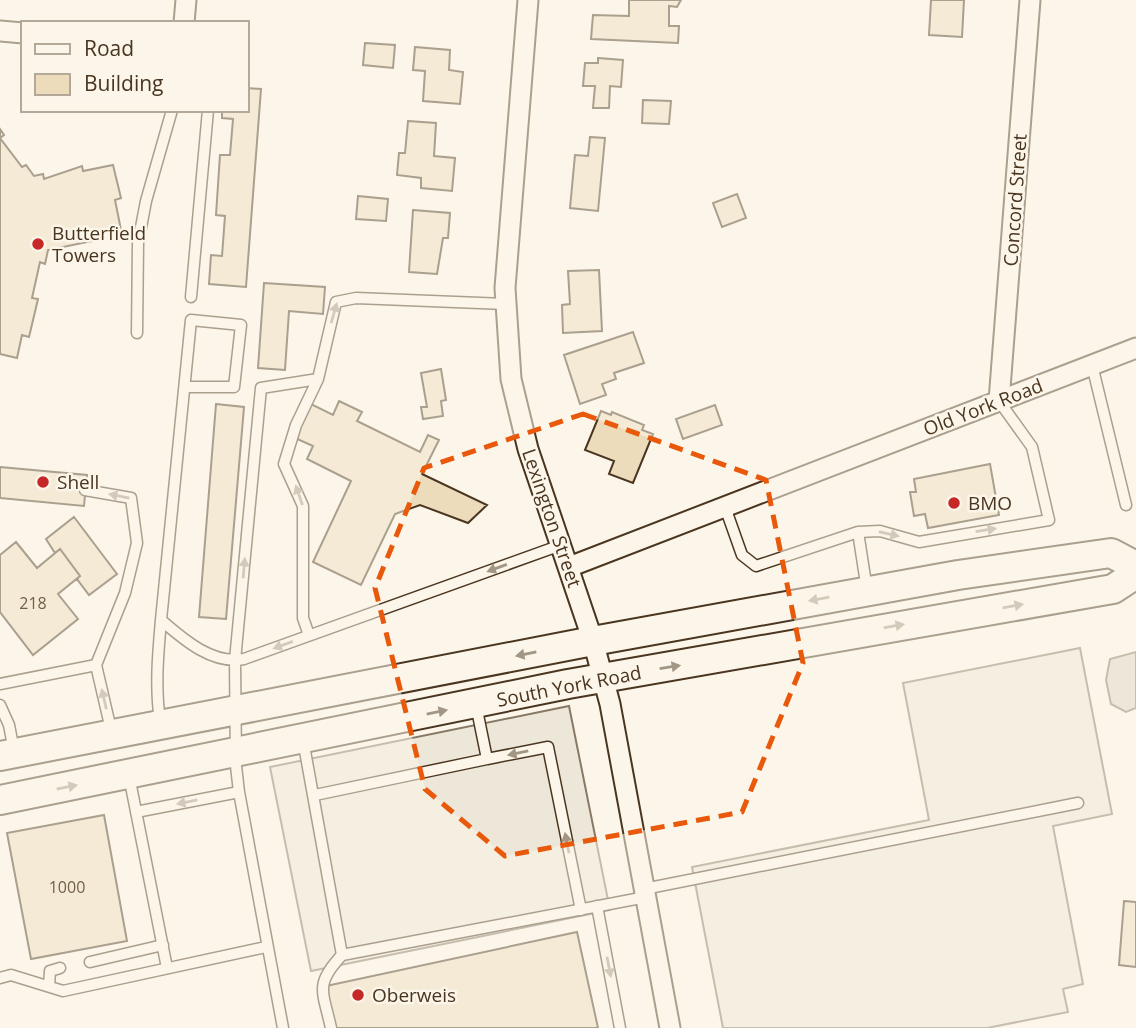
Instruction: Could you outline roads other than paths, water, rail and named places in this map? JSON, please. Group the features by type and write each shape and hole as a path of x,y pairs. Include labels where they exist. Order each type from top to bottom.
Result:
{"main road":[{"name":"South York Road","path":"7,754 867,591 1111,553 1136,566"},
{"name":"South York Road","path":"1,801 603,678 1113,589 1136,575"}],"street":[{"path":"184,21 186,0"},
{"name":"Lexington Street","path":"528,0 505,304 507,350 517,411 603,678 670,1028"},
{"name":"Concord Street","path":"999,401 1030,0"},
{"path":"0,31 21,33"},
{"name":"Old York Road","path":"725,507 1136,348"},
{"path":"569,567 725,507"}],"lane":[{"path":"137,333 138,243 146,201 171,112"},
{"path":"191,297 208,112"},
{"path":"309,635 303,618 303,506 284,464 296,425 318,379 336,302 356,298 505,304"},
{"path":"161,725 156,696 161,620 191,320 241,325 234,387 185,387"},
{"path":"1092,365 1126,505"},
{"path":"284,1028 239,792 235,754 236,660 261,388 318,379"},
{"path":"725,507 742,555 756,566 858,532 880,531 919,542 1049,520 1032,447 999,401"},
{"path":"85,490 131,498 136,521 137,543 125,593 96,664 112,734"},
{"path":"858,532 867,591"},
{"path":"161,620 189,644 236,660 561,545"},
{"path":"0,684 96,664"},
{"path":"0,705 9,725 7,754"},
{"path":"476,705 487,759"},
{"path":"303,740 342,955"},
{"path":"315,795 548,747 581,910"},
{"path":"128,774 167,968"},
{"path":"136,812 239,792"},
{"path":"331,1028 322,986 324,974 342,955 581,910 645,893 1079,803"},
{"path":"597,906 620,1028"},
{"path":"90,962 163,945"},
{"path":"0,978 12,975 63,991 267,947"},
{"path":"49,986 51,971 60,968"}],"place":[{"name":"Butterfield Towers","path":"38,244"},
{"name":"Shell","path":"43,482"},
{"name":"BMO","path":"954,503"},
{"name":"Oberweis","path":"358,995"}]}
